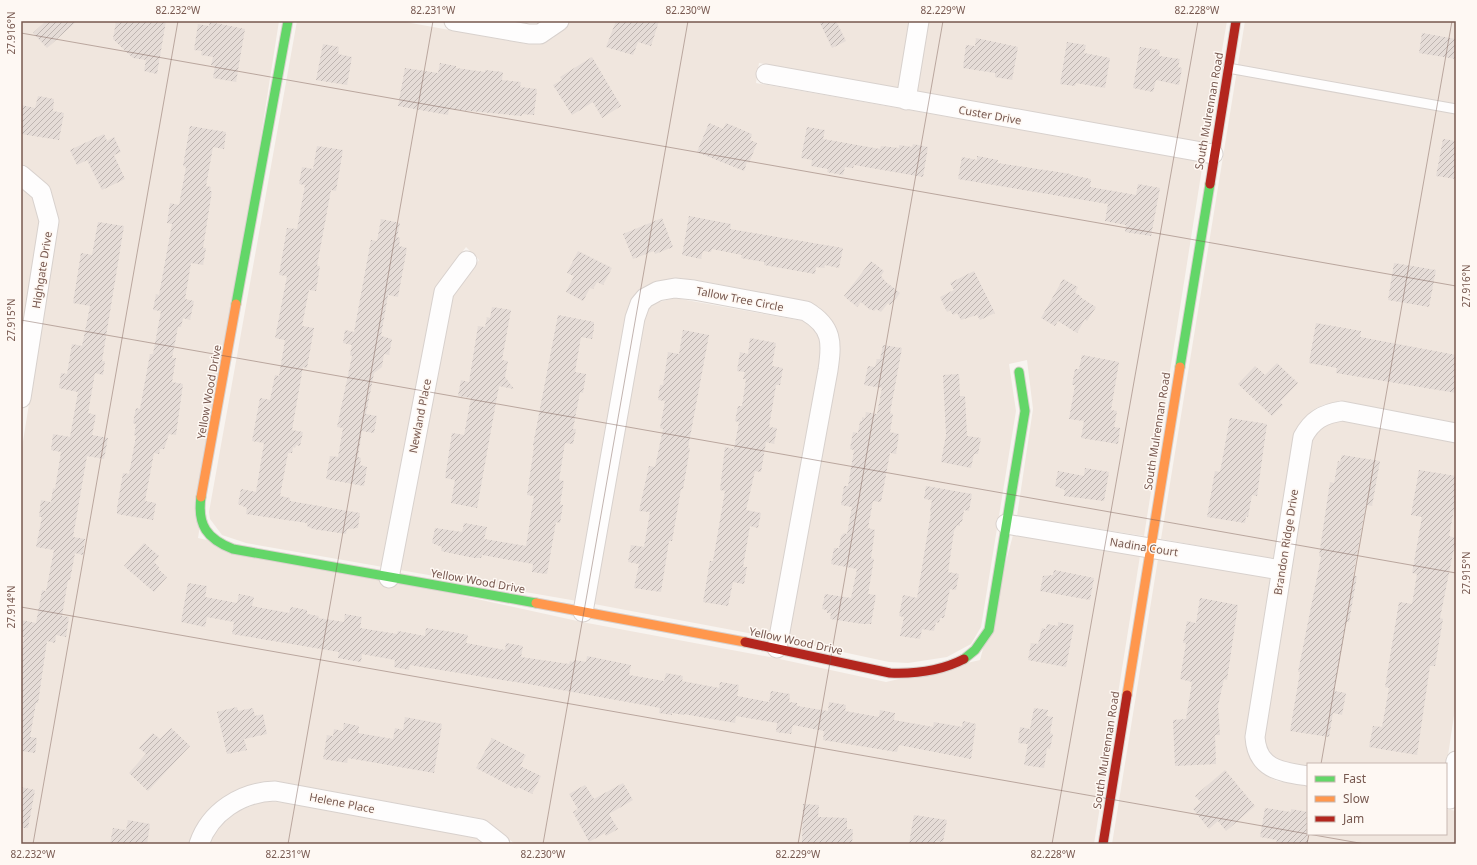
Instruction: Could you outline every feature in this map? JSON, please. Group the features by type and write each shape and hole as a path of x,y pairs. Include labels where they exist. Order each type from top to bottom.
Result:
{"street":[{"name":"Yellow Wood Drive","path":"288,21 201,499 201,521 204,531 210,538 229,548 777,648 888,672 909,673 950,666 976,652 984,642 989,630 1025,411 1019,372"},
{"path":"454,21 529,34 540,34 559,21"},
{"path":"906,100 919,21"},
{"name":"South Mulrennan Road","path":"1103,844 1213,154 1236,21"},
{"name":"Custer Drive","path":"766,74 1213,154"},
{"name":"Highgate Drive","path":"21,175 41,192 49,221 21,398"},
{"name":"Newland Place","path":"389,578 444,292 467,261"},
{"name":"Tallow Tree Circle","path":"584,612 635,318 640,304 651,294 667,289 694,290 806,311 815,316 822,324 830,339 828,370 777,648"},
{"name":"Brandon Ridge Drive","path":"1307,776 1279,772 1270,767 1264,762 1256,745 1256,728 1303,437 1313,422 1318,418 1325,414 1342,411 1456,433"},
{"name":"Nadina Court","path":"1006,524 1281,570"},
{"path":"1451,800 1456,761"},
{"name":"Helene Place","path":"199,844 205,830 228,806 262,792 274,791 481,829 500,844"}],"lane":[{"path":"1228,68 1456,109"}],"shaded area":[{"path":"21,21 279,21 198,538 582,622 775,658 886,682 980,660 1013,535 1140,556 1094,844 515,844 483,819 275,781 260,782 236,790 223,798 214,806 190,844 21,844 21,454 58,222 46,184 27,167 21,165"},
{"path":"297,21 400,21 527,44 540,44 553,38 564,29 570,21 911,21 899,89 759,63 756,83 1203,162 1144,536 1017,516 1033,409 1027,360 1009,364 1016,411 981,627 971,644 947,657 908,663 889,662 787,640 840,349 839,335 828,316 819,307 808,302 696,280 675,278 656,282 640,290 577,601 400,570 452,297 479,260 466,247 437,286 383,567 246,543 222,535 210,519 209,512"},
{"path":"928,21 1227,21 1206,143 916,92"},
{"path":"1245,21 1456,21 1456,423 1341,401 1323,405 1313,410 1300,423 1295,432 1274,559 1161,539"},
{"path":"21,187 33,198 40,223 21,343"},
{"path":"675,298 803,321 810,325 822,342 819,369 770,637 594,604 643,320 650,306 655,303"},
{"path":"1341,421 1456,443 1456,702 1447,763 1307,763 1307,766 1282,762 1275,759 1264,742 1311,440 1319,429 1327,423"},
{"path":"1158,559 1271,578 1252,759 1267,776 1277,781 1307,786 1307,835 1447,835 1447,809 1456,811 1456,844 1112,844"},
{"path":"263,801 288,803 478,838 485,844 209,844 213,835 232,814"}],"building":[{"path":"46,21 77,21 47,48 33,33"},
{"path":"116,21 166,21 157,74 144,71 146,60 133,58 113,39"},
{"path":"616,21 659,21 651,46 638,42 633,55 606,47"},
{"path":"819,21 836,21 846,41 832,48"},
{"path":"210,22 245,29 236,82 213,78 215,66 211,65 213,57 201,55 202,51 194,50 198,24 209,26"},
{"path":"1422,33 1456,39 1456,59 1419,53"},
{"path":"976,38 1018,47 1012,80 995,77 995,73 963,68 966,45 975,46"},
{"path":"1067,42 1086,45 1084,53 1110,58 1105,88 1076,83 1075,86 1060,84"},
{"path":"323,44 339,47 338,54 352,57 347,85 316,80"},
{"path":"1140,47 1160,50 1159,56 1180,59 1178,67 1182,68 1179,85 1156,80 1153,92 1133,88"},
{"path":"592,57 621,106 602,118 593,102 572,115 553,85 562,80 560,77"},
{"path":"440,63 456,66 456,68 485,72 485,70 503,72 502,80 521,82 520,87 537,89 534,115 522,114 522,116 449,109 448,115 398,106 405,68 438,73"},
{"path":"38,96 54,99 53,111 64,113 59,140 21,134 21,105 35,108"},
{"path":"709,123 723,129 726,123 752,134 750,140 757,143 744,171 697,152"},
{"path":"190,126 226,132 224,149 213,147 206,186 211,187 210,191 212,191 203,248 206,248 203,265 191,263 185,299 194,301 190,320 183,318 181,327 178,327 172,358 176,358 172,382 183,384 176,435 169,434 164,449 160,449 159,454 154,453 145,501 156,503 153,520 117,514 117,508 123,473 129,474 136,436 134,435 136,424 133,423 136,408 140,409 150,354 153,354 161,311 153,310 156,294 159,295 172,224 167,223 170,203 179,205 186,167 183,166"},
{"path":"807,127 825,130 823,139 880,149 881,146 899,148 899,145 912,147 913,144 928,147 923,177 854,165 853,168 845,167 843,175 827,172 828,169 811,166 812,160 801,158"},
{"path":"104,134 107,141 114,137 121,152 114,155 125,179 102,190 87,160 77,165 70,150"},
{"path":"1443,139 1456,141 1456,179 1436,176"},
{"path":"317,146 343,150 336,191 331,190 317,266 320,266 316,291 309,290 302,326 314,328 307,368 303,367 292,430 303,432 300,446 296,445 295,448 293,447 292,453 288,453 280,496 290,498 290,501 360,513 358,528 347,529 346,534 313,529 307,526 307,523 246,514 247,508 238,504 241,489 256,492 264,443 252,441 260,398 270,400 275,375 279,376 285,340 275,338 287,276 279,275 287,228 297,229 305,185 299,184 302,167 313,169"},
{"path":"977,156 998,160 997,163 1071,174 1091,179 1090,187 1136,195 1138,184 1160,188 1151,236 1125,232 1126,225 1105,221 1108,204 958,179 962,157 977,160"},
{"path":"689,216 731,224 730,229 843,248 839,268 825,265 824,268 816,267 815,274 764,265 764,262 741,258 742,255 712,249 711,252 703,251 701,259 682,255"},
{"path":"662,218 673,247 655,254 654,251 633,259 623,234"},
{"path":"381,219 400,223 397,237 400,238 399,246 407,248 398,297 388,295 381,336 392,339 389,355 384,354 382,367 374,373 366,414 377,416 374,433 362,431 358,457 361,458 360,465 367,467 364,486 326,479 330,456 338,457 343,428 337,427 352,356 350,355 352,345 343,343 345,330 354,332 371,240 377,241"},
{"path":"98,222 124,226 102,361 105,361 103,375 95,373 88,413 96,415 92,435 108,438 104,459 87,456 73,537 85,539 83,555 75,553 70,580 68,580 62,616 69,617 66,637 56,635 55,643 47,641 38,703 36,703 30,737 37,738 35,753 21,751 21,657 24,637 21,637 21,620 36,623 42,590 46,591 54,550 36,547 42,517 39,517 41,500 51,502 53,488 55,489 61,452 51,450 53,434 70,437 78,392 59,388 61,373 67,374 72,344 82,346 90,306 73,303 81,253 92,255"},
{"path":"578,251 612,268 603,285 597,282 593,289 590,288 583,301 566,292 574,276 567,273"},
{"path":"871,261 884,271 881,276 886,282 900,293 890,305 888,303 881,312 876,309 874,311 871,309 870,310 861,302 857,307 844,296"},
{"path":"1394,263 1436,270 1429,307 1388,300"},
{"path":"974,271 995,313 980,320 977,315 961,320 957,313 953,315 950,310 947,312 940,297 954,290 950,283"},
{"path":"1063,279 1078,287 1075,293 1096,307 1087,321 1085,319 1077,333 1058,321 1055,326 1041,318"},
{"path":"492,307 511,310 502,360 508,361 505,377 514,389 499,386 477,508 451,503 455,480 445,478 452,433 464,435 471,398 458,396 461,380 469,382 478,326 485,327 487,317 490,318"},
{"path":"558,315 594,322 594,328 592,339 581,337 575,372 586,374 583,393 580,392 573,429 576,429 573,444 565,443 559,480 564,481 560,504 563,505 560,523 556,522 547,574 532,572 533,564 482,555 481,558 474,558 441,551 442,547 432,543 435,528 462,532 464,523 487,527 484,539 526,546 534,496 527,495 534,447 533,445"},
{"path":"1316,323 1361,331 1360,337 1456,355 1456,393 1336,373 1337,368 1309,363"},
{"path":"683,330 709,335 688,448 690,448 683,489 681,489 672,541 669,541 661,592 634,588 639,564 628,562 631,545 644,547 650,512 639,511 649,466 655,467 663,429 660,428 665,401 658,400 660,385 663,385 668,352 679,354"},
{"path":"750,338 776,343 772,366 783,368 780,385 776,385 769,427 777,428 774,444 766,442 761,472 755,471 746,510 761,513 758,528 750,526 743,567 747,567 744,584 733,582 728,606 703,602 710,561 713,561 725,491 720,490 725,447 734,449 739,422 735,421 738,406 742,406 746,379 743,379 745,372 737,371 740,352 748,354"},
{"path":"883,345 902,348 890,413 893,414 890,432 899,434 896,454 890,453 881,502 873,501 868,528 875,530 871,558 874,559 868,594 876,595 871,624 863,624 830,619 831,613 827,613 827,610 822,609 825,594 851,598 857,569 831,564 834,548 839,548 841,536 844,533 847,534 852,507 841,505 844,486 848,486 854,450 850,449 853,432 858,433 860,421 862,421 862,417 865,418 866,412 877,414 882,388 864,385 868,366 875,367 877,359 880,359"},
{"path":"1082,355 1119,362 1111,410 1117,411 1114,427 1120,428 1118,444 1081,438 1084,421 1069,419 1075,385 1072,385 1075,369 1079,369"},
{"path":"1277,363 1298,383 1280,402 1283,405 1272,416 1238,384 1255,366 1265,375"},
{"path":"959,374 960,396 965,396 967,436 981,438 978,454 974,454 971,468 941,462 946,435 943,375"},
{"path":"1230,418 1267,424 1257,496 1252,495 1248,517 1246,516 1245,523 1207,517 1215,471 1220,472"},
{"path":"1342,455 1380,461 1372,506 1366,505 1353,576 1357,576 1349,622 1346,622 1334,691 1346,693 1342,715 1333,713 1329,737 1290,731 1300,672 1298,672 1321,557 1319,556 1330,482 1334,483 1338,461 1340,462"},
{"path":"1085,468 1109,472 1104,501 1064,496 1065,490 1055,486 1058,471 1084,476"},
{"path":"1419,470 1456,476 1456,499 1449,536 1456,538 1440,618 1443,619 1435,666 1430,666 1417,755 1369,747 1373,726 1382,727 1389,688 1385,687 1399,602 1412,604 1417,574 1412,573 1422,517 1411,515"},
{"path":"926,486 972,494 969,511 964,510 962,522 960,522 960,526 957,525 954,531 948,572 959,574 956,590 950,589 944,618 940,618 939,623 936,622 934,631 922,629 920,639 900,636 904,617 899,616 903,595 917,598 932,500 924,499"},
{"path":"144,543 159,556 154,562 159,567 158,569 167,577 154,592 124,566"},
{"path":"1054,570 1094,578 1090,600 1040,591 1043,576 1053,575"},
{"path":"188,583 207,586 205,597 237,603 239,594 254,597 252,606 289,613 291,607 307,610 307,614 319,616 318,618 344,622 345,614 362,617 360,628 397,634 398,631 425,636 426,628 468,635 466,643 505,650 506,643 523,646 521,657 569,664 570,661 573,662 574,660 586,662 587,656 631,665 629,675 664,681 666,673 683,676 682,681 719,688 720,682 739,685 737,696 769,702 771,691 790,694 789,702 797,703 797,706 828,711 829,702 846,705 845,711 879,717 880,710 895,713 894,720 933,727 934,722 962,727 963,721 976,724 971,759 899,745 897,752 823,740 824,731 793,725 791,734 776,732 777,723 736,716 735,723 684,714 672,713 672,715 659,713 660,708 540,686 410,665 409,670 394,667 395,660 362,654 361,662 338,658 339,652 232,634 234,622 207,617 205,627 181,622"},
{"path":"1200,598 1238,605 1227,680 1224,679 1218,706 1220,735 1215,735 1216,764 1175,766 1173,720 1186,719 1192,682 1180,679 1186,643 1183,643 1187,621 1196,623"},
{"path":"1058,622 1074,625 1066,667 1028,660 1031,643 1038,644 1042,628 1046,629 1047,624 1058,626"},
{"path":"237,707 238,711 253,708 255,716 263,714 267,734 244,739 247,750 227,754 217,712"},
{"path":"1034,708 1048,710 1046,716 1053,717 1050,733 1053,734 1050,749 1047,748 1044,768 1024,765 1028,744 1018,743 1020,727 1030,729"},
{"path":"405,717 442,724 434,773 348,758 347,763 323,759 327,735 333,736 334,729 343,731 344,723 359,726 358,733 393,739 395,728 403,730"},
{"path":"171,728 190,746 148,791 129,773 146,754 139,748 153,733 160,739"},
{"path":"492,738 526,755 520,766 541,776 532,794 518,787 517,789 476,768"},
{"path":"1225,770 1255,806 1226,831 1218,821 1209,829 1193,809 1201,802 1195,796"},
{"path":"623,783 633,800 609,814 618,829 606,836 605,833 589,842 573,812 578,809 569,794 585,785 594,799"},
{"path":"21,787 35,790 28,828 21,828"},
{"path":"803,804 819,805 818,817 847,818 847,829 853,829 852,844 802,844"},
{"path":"1265,808 1291,812 1291,809 1307,812 1308,844 1276,844 1277,840 1260,837"},
{"path":"914,815 947,820 943,842 935,841 935,844 909,844"},
{"path":"128,820 150,824 147,844 110,844 113,828 126,830"}],"traffic: fast":[{"path":"236,304 288,21"},
{"path":"1180,367 1210,184"},
{"path":"964,659 975,650 989,630 1025,411 1019,372"},
{"path":"201,497 201,516 206,530 216,541 233,549 536,603"}],"traffic: slow":[{"path":"201,497 236,304"},
{"path":"1127,695 1180,367"},
{"path":"536,603 745,642"}],"traffic: jam":[{"path":"1210,184 1236,21"},
{"path":"745,642 890,673 928,671 964,659"},
{"path":"1103,844 1127,695"}]}
